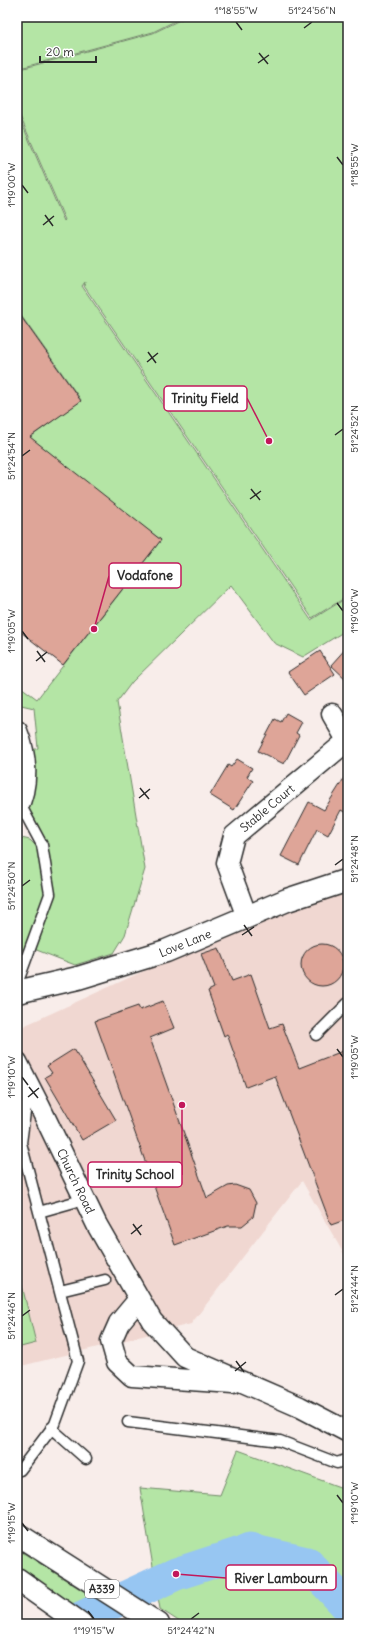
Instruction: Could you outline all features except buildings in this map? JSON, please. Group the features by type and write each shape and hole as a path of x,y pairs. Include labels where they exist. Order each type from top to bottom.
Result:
{"main road":[{"name":"Love Lane","path":"17,992 78,978 166,952 287,900 348,880"},
{"name":"A339","path":"17,1534 158,1624"},
{"path":"17,1579 81,1624"}],"street":[{"name":"Stable Court","path":"247,917 227,863 234,836 347,742 332,714"},
{"path":"17,731 24,752 25,770 24,786 18,806"},
{"name":"Church Road","path":"17,1062 97,1224 152,1321 185,1357 247,1384 348,1432"},
{"name":"Church Road","path":"139,1299 119,1324 110,1341 118,1362 132,1376 247,1384"}],"lane":[{"path":"17,984 50,894 42,845 18,806"},
{"path":"316,1035 348,1003"},
{"path":"20,1470 55,1424 78,1361 21,1143 28,1084"},
{"path":"39,1212 85,1199"},
{"path":"60,1291 105,1280"},
{"path":"128,1422 228,1436 280,1441 337,1463 348,1459"},
{"path":"51,1428 86,1459"}],"shaded area":[{"path":"348,889 348,1255 345,1256 302,1181 191,1324 17,1367 17,1029 262,917"}],"green space":[{"path":"17,17 183,17 153,32 17,69"},
{"path":"186,17 345,17 348,22 348,596 312,618 84,286 85,282 82,286 311,620 348,597 348,629 303,657 274,643 231,585 132,682 117,702 145,869 125,935 114,953 75,965 34,949 53,894 24,803 28,752 38,748 34,708 17,704 17,684 37,699 161,540 38,447 17,447 81,400 17,310 17,112 64,221 65,220 17,109 17,70 153,33"},
{"path":"17,837 30,840 37,847 41,857 48,893 29,946 17,952"},
{"path":"17,1265 36,1343 17,1348"},
{"path":"238,1450 348,1490 348,1624 183,1624 160,1609 140,1488 220,1495"},
{"path":"17,1549 88,1594 78,1609 17,1566"}],"waterway":[{"path":"67,1624 176,1574 250,1550 307,1563 348,1607"}],"place":[{"name":"Trinity Field","path":"269,441"},
{"name":"Vodafone","path":"94,629"},
{"name":"Trinity School","path":"182,1105"},
{"name":"River Lambourn","path":"176,1574"}]}
